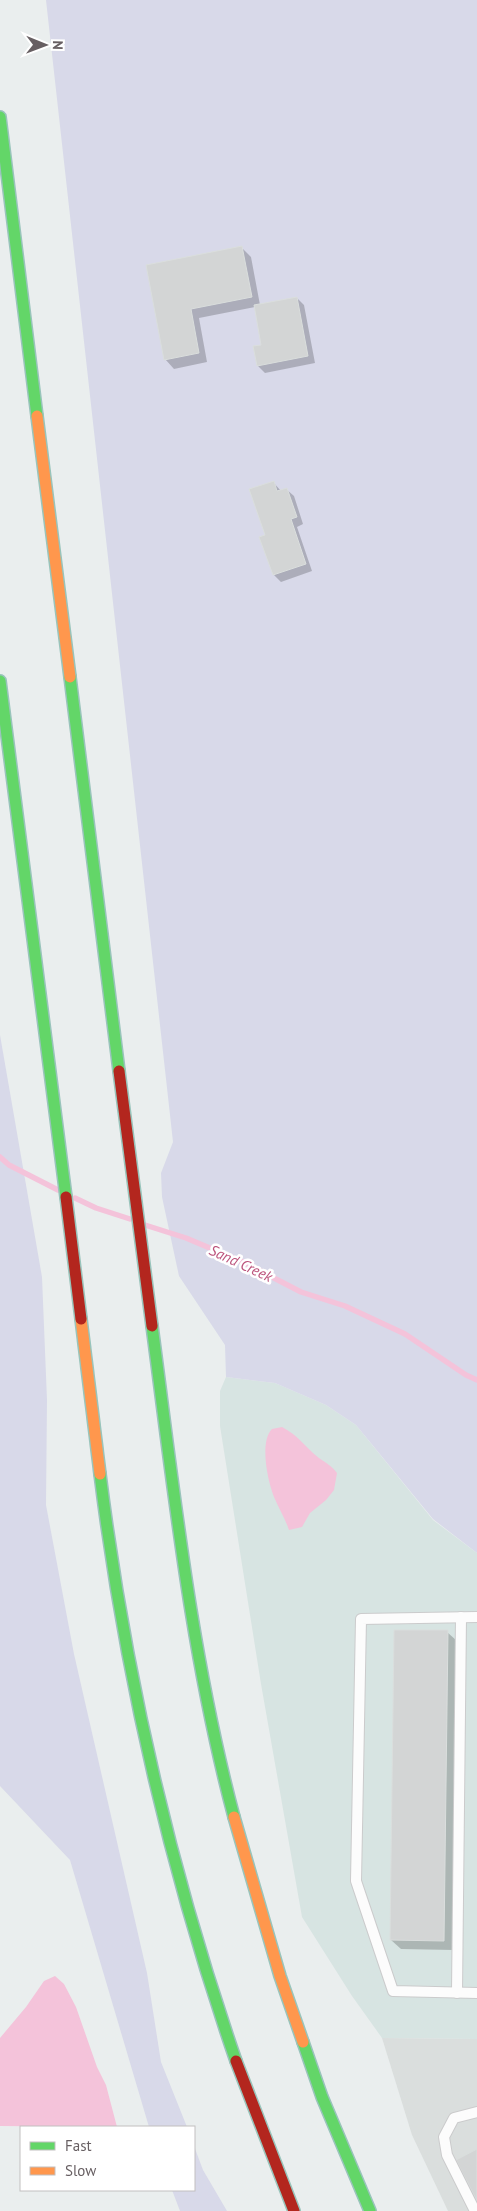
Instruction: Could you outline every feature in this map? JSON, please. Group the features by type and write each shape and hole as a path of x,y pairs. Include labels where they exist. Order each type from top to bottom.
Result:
{"highway":[{"path":"0,116 133,1182 191,1622 224,1780 280,1976 322,2097 370,2211"},
{"path":"0,681 116,1585 132,1676 152,1777 203,1962 233,2052 277,2172 294,2211"}],"lane":[{"path":"457,1993 460,1617"},
{"path":"477,1618 361,1619 356,1881 393,1991 477,1993"},
{"path":"475,2211 447,2155 444,2136 454,2118 477,2112"}],"shaded area":[{"path":"46,0 477,0 477,1553 433,1519 356,1425 326,1405 275,1383 226,1377 225,1345 179,1276 162,1197 161,1173 173,1142"},
{"path":"0,1035 42,1277 47,1400 46,1505 74,1654 147,1973 161,2062 187,2126 149,2126 70,1860 0,1786"},
{"path":"226,1377 275,1383 326,1405 356,1425 433,1520 477,1553 477,2039 382,2038 352,1996 302,1917 261,1684 220,1426 220,1391"},
{"path":"282,1427 293,1434 337,1473 334,1490 326,1500 310,1513 302,1527 289,1530 274,1497 267,1472 265,1452 268,1435 272,1429"},
{"path":"55,1976 64,1984 76,2007 97,2067 106,2085 117,2126 0,2126 0,2038 26,2007 44,1981"},
{"path":"382,2038 477,2039 477,2211 448,2211 412,2135"},
{"path":"195,2149 203,2170 227,2211 180,2211 172,2191 195,2191"}],"building":[{"path":"242,246 252,297 191,309 199,353 164,360 146,265"},
{"path":"297,297 308,356 257,366 253,346 261,345 254,305"},
{"path":"274,481 277,491 287,488 297,517 291,519 306,564 273,575 259,537 265,535 249,489"},
{"path":"394,1630 448,1630 444,1941 390,1940"},
{"path":"477,2149 477,2201 456,2160"}],"waterway":[{"name":"Sand Creek","path":"0,1157 9,1165 58,1190"},
{"name":"Sand Creek","path":"75,1198 96,1208 130,1219"},
{"name":"Sand Creek","path":"145,1225 186,1238 243,1262 301,1292 345,1306 405,1334 466,1375 477,1380"}],"traffic: fast":[{"path":"0,117 37,416"},
{"path":"70,677 119,1071"},
{"path":"0,681 66,1197"},
{"path":"152,1326 176,1511 195,1634 206,1696 234,1817"},
{"path":"100,1474 123,1624 153,1771 190,1917 236,2061"},
{"path":"303,2042 322,2097 370,2211"}],"traffic: slow":[{"path":"37,416 70,677"},
{"path":"81,1319 100,1474"},
{"path":"234,1817 280,1976 303,2042"}],"traffic: jam":[{"path":"119,1071 152,1326"},
{"path":"66,1197 81,1319"},
{"path":"236,2061 294,2211"}]}
